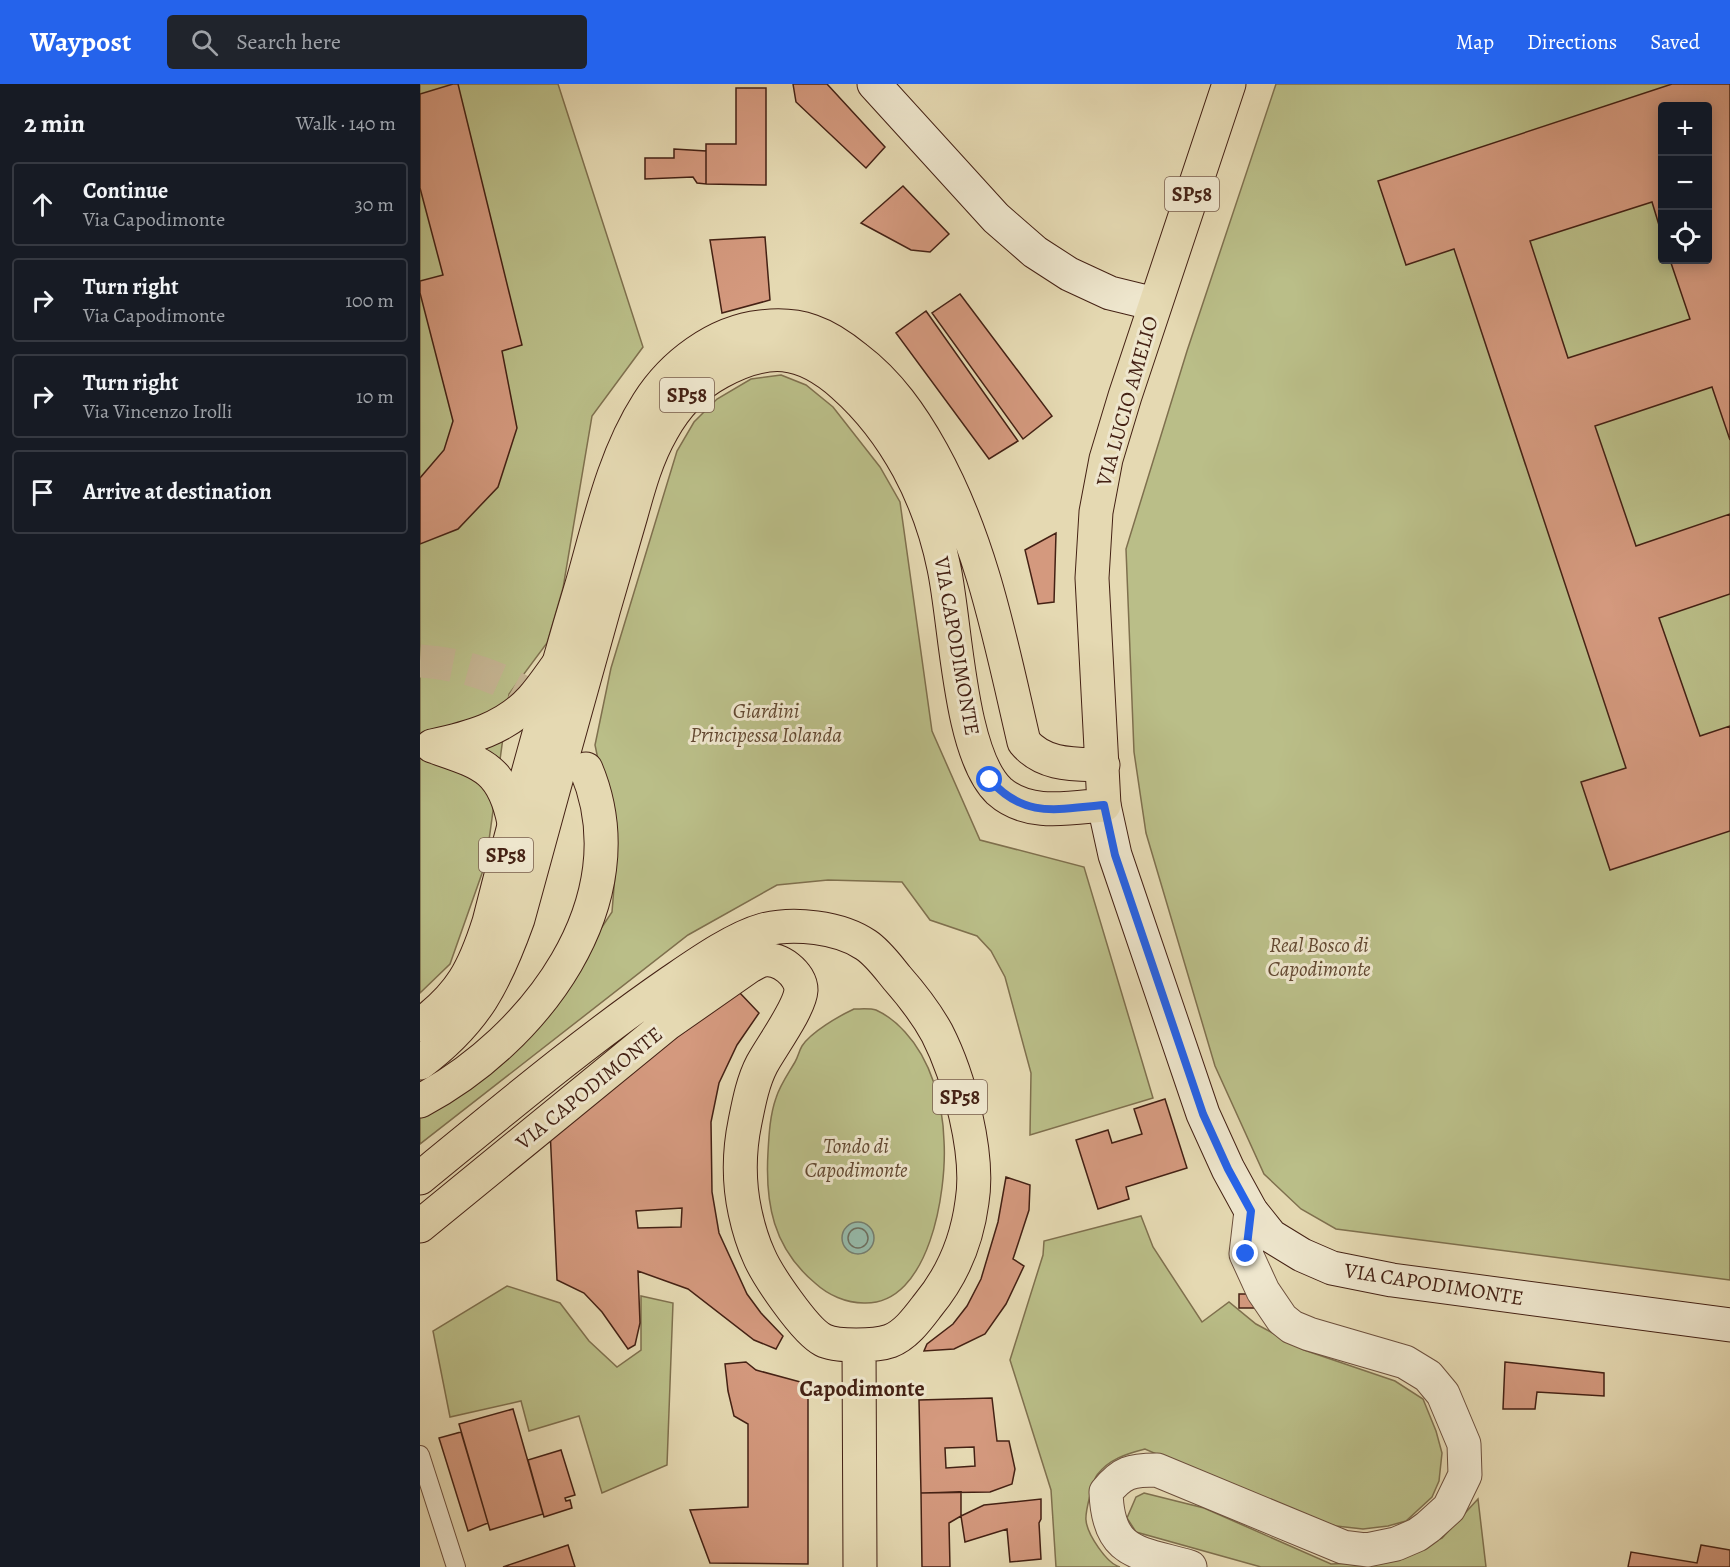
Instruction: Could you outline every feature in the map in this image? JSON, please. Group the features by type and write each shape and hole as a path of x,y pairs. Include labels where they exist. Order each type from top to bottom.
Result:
{"main road":[{"name":"VIA LUCIO AMELIO","path":"1102,765 1092,578 1096,512 1106,459 1229,84"},
{"name":"VIA CAPODIMONTE","path":"420,1025 446,1004 466,980 477,959 489,922 557,666 615,474 636,423 649,400 665,380 684,362 727,336 752,328 778,325 800,327 821,334 847,350 873,372 912,418 954,494 981,564 1024,742 1039,756 1062,764 1102,765"},
{"name":"VIA CAPODIMONTE","path":"420,1063 440,1049 475,1012 499,970 507,950 518,919 623,542 642,477 654,446 664,427 687,395 702,383 754,357 788,355 808,361 830,375 875,419 916,482 940,551 964,701 976,752 990,780 1015,802 1035,809 1104,805"},
{"path":"514,823 503,787 487,769 475,762 432,746 481,734 499,726 532,699 557,666"},
{"name":"SP58","path":"1102,765 1104,805"},
{"path":"420,1101 463,1073 512,1032 537,1004 576,947 595,895 600,864 601,836 598,808 594,787 586,769"},
{"name":"SP58","path":"801,926 829,931 858,940 869,947 918,1002 937,1033 966,1116 972,1157 973,1200 961,1248 943,1288 911,1326 891,1341 859,1346 823,1340 797,1317 759,1257 746,1215 741,1184 742,1153 744,1127 751,1092 760,1066 792,1015 801,990 797,978 780,961 756,947 778,927 801,926"},
{"name":"VIA CAPODIMONTE","path":"420,1178 623,1015 685,972 756,947"},
{"name":"VIA CAPODIMONTE","path":"420,1226 667,1024 750,966 756,947"},
{"path":"859,1346 860,1567"}],"street":[{"path":"874,84 996,218 1035,252 1069,274 1100,288 1155,304"},
{"name":"VIA CAPODIMONTE","path":"1104,805 1115,855 1203,1114 1228,1169 1251,1211 1270,1236 1302,1256 1332,1268 1392,1280 1730,1325"},
{"path":"1190,1567 1140,1552 1121,1542 1112,1531 1106,1511 1106,1492 1117,1477 1136,1470 1156,1470 1343,1547 1367,1550 1396,1544 1423,1531 1449,1508 1465,1475 1464,1444 1443,1394 1428,1376 1405,1362 1309,1334 1292,1327 1282,1319 1263,1291 1246,1254 1251,1211"}],"lane":[{"path":"420,1455 456,1567"}],"green space":[{"path":"420,84 558,84 643,347 592,416 563,588 547,643 509,694 486,862 450,964 420,993"},
{"name":"Real Bosco di Capodimonte","path":"1276,84 1730,84 1730,1280 1336,1229 1301,1209 1264,1174 1215,1066 1146,833 1134,752 1126,549 1187,351"},
{"name":"Giardini Principessa Iolanda","path":"781,375 806,385 833,407 880,467 900,502 932,731 980,840 1084,867 1153,1098 1030,1135 1031,1073 1005,977 991,951 977,936 930,920 902,882 828,880 777,885 688,935 420,1144 420,1112 533,1031 612,912 617,850 595,745 611,668 677,451 694,422 717,399 751,379"},
{"name":"Tondo di Capodimonte","path":"854,1009 871,1009 880,1012 899,1025 914,1043 934,1083 941,1112 944,1141 942,1187 937,1214 930,1241 919,1266 905,1285 887,1299 864,1303 844,1300 826,1291 801,1269 790,1255 781,1240 770,1207 767,1171 769,1131 774,1104 801,1048 818,1030"},
{"path":"1141,1216 1153,1247 1202,1322 1229,1302 1256,1324 1304,1350 1395,1381 1423,1399 1442,1453 1439,1481 1432,1497 1406,1521 1363,1529 1336,1526 1302,1517 1145,1449 1118,1458 1102,1469 1095,1478 1088,1504 1086,1520 1090,1533 1104,1555 1120,1567 1056,1567 1051,1490 1010,1360 1043,1255 1044,1241"},
{"path":"507,1286 560,1303 589,1341 617,1367 641,1350 641,1296 673,1303 667,1465 602,1493 579,1416 529,1431 521,1401 450,1417 433,1331"},
{"path":"1144,1493 1204,1508 1331,1564 1386,1562 1442,1538 1478,1499 1486,1567 1261,1567 1136,1532 1127,1518 1136,1497"}],"water":[{"path":"858,1222 869,1227 874,1238 869,1249 858,1254 847,1249 842,1238 847,1227"}],"building":[{"path":"458,84 522,345 502,351 517,428 498,487 458,529 420,544 420,478 444,450 453,421 420,293 420,281 443,275 420,188 420,94"},
{"path":"793,84 827,84 885,147 866,168 796,102"},
{"path":"1672,84 1730,84 1730,440 1712,387 1595,426 1636,546 1730,514 1730,594 1659,618 1700,736 1730,726 1730,831 1610,870 1581,782 1626,768 1454,249 1406,265 1378,181","holes":["1658,102 1712,102 1712,264 1671,264 1690,319 1568,358 1530,241 1652,202 1658,222"]},
{"path":"736,88 766,88 766,185 706,184 706,144 736,144"},
{"path":"674,149 706,151 706,184 697,183 693,177 645,179 645,158 674,158"},
{"path":"903,186 949,234 930,252 911,250 861,223"},
{"path":"765,237 770,300 722,313 710,240"},
{"path":"960,294 1052,416 1023,439 932,313"},
{"path":"926,311 1018,441 989,459 896,333"},
{"path":"1056,533 1054,602 1038,604 1025,550"},
{"path":"739,992 759,1013 737,1045 719,1083 711,1122 712,1192 719,1233 747,1294 783,1336 776,1349 754,1340 688,1289 638,1271 640,1323 635,1345 628,1349 602,1312 584,1293 557,1280 550,1129","holes":["682,1208 681,1227 638,1228 636,1211"]},
{"path":"1165,1099 1187,1168 1126,1187 1129,1199 1098,1209 1076,1140 1108,1130 1112,1143 1142,1134 1134,1109"},
{"path":"1006,1177 1030,1185 1029,1210 1013,1259 1024,1266 1006,1304 985,1334 954,1349 924,1351 927,1344 953,1324 967,1306 981,1279 998,1222"},
{"path":"1239,1294 1254,1294 1254,1308 1239,1308"},
{"path":"746,1362 756,1370 808,1384 808,1564 710,1563 690,1510 748,1507 748,1424 734,1416 725,1364"},
{"path":"1505,1362 1604,1373 1604,1396 1537,1392 1535,1409 1503,1409"},
{"path":"992,1398 997,1441 1009,1441 1015,1469 1012,1484 990,1492 921,1493 919,1400","holes":["974,1447 975,1466 946,1468 945,1448"]},
{"path":"513,1409 543,1514 490,1530 459,1424"},
{"path":"461,1432 488,1523 468,1531 439,1438"},
{"path":"561,1450 575,1495 565,1498 566,1501 570,1500 572,1508 544,1517 528,1460"},
{"path":"961,1492 961,1516 949,1523 950,1567 922,1567 921,1493"},
{"path":"1041,1499 1039,1523 1041,1559 1010,1562 1007,1529 965,1542 961,1516 984,1505"},
{"path":"568,1545 575,1567 503,1567"},
{"path":"1701,1545 1730,1550 1730,1567 1628,1567 1631,1552 1697,1563"}],"tunnel":[{"path":"420,661 456,666 509,684 525,693 553,717"}],"district":[{"name":"Capodimonte","path":"862,1389"}],"route":[{"path":"990,780 1015,802 1035,809 1104,805 1115,855 1203,1114 1228,1169 1251,1211 1246,1254"}]}
